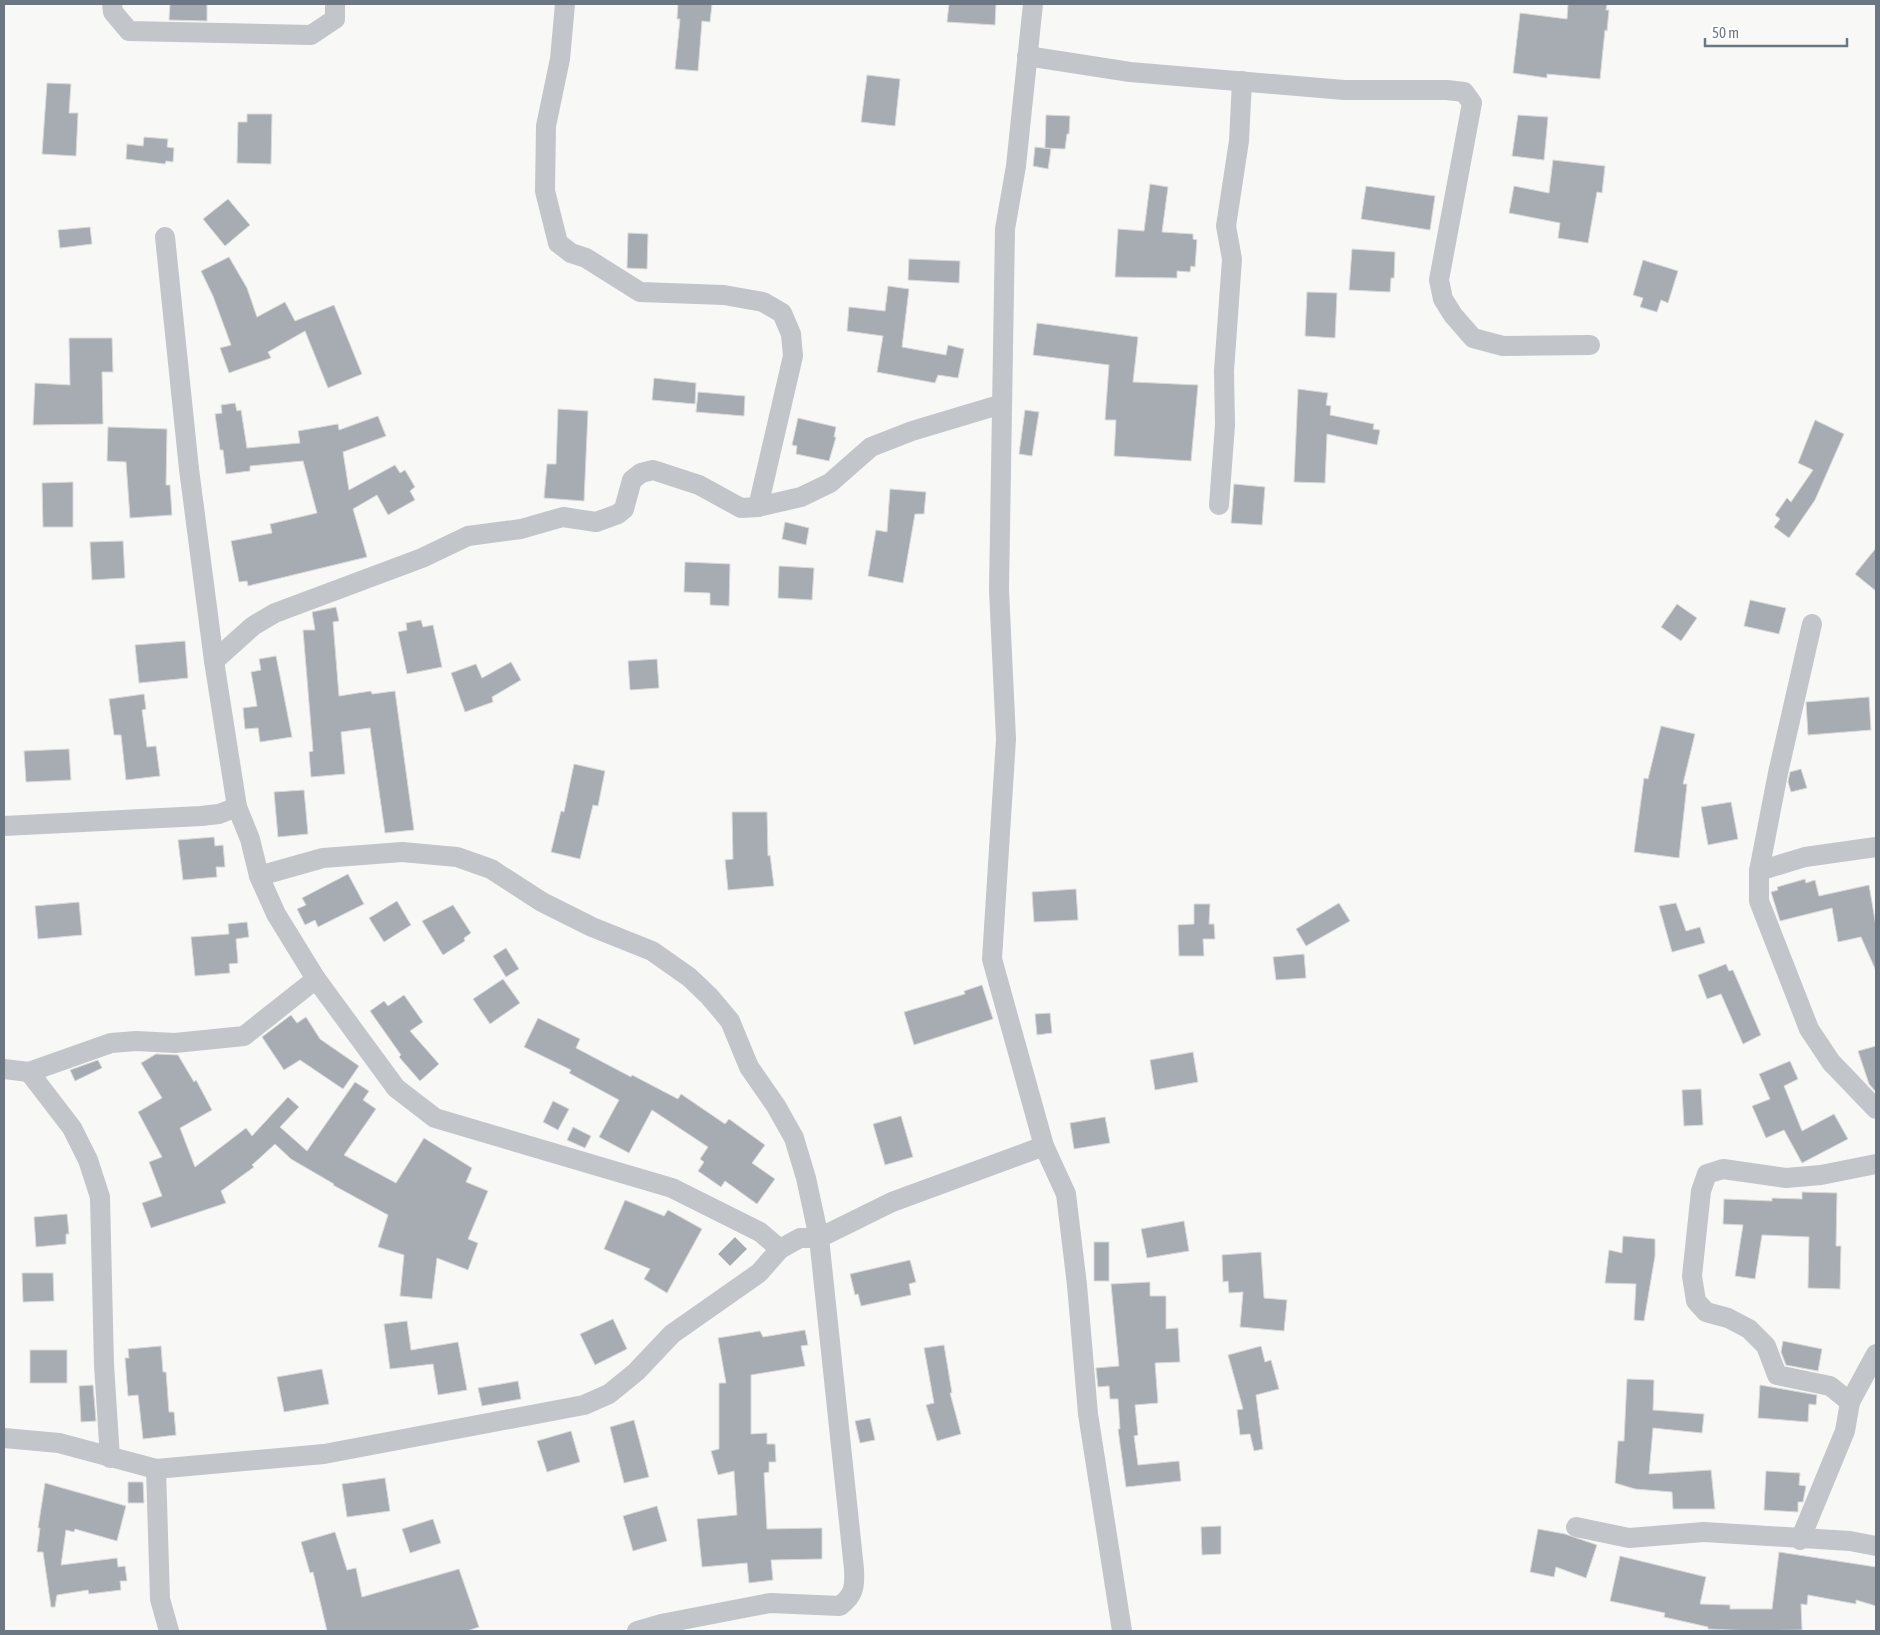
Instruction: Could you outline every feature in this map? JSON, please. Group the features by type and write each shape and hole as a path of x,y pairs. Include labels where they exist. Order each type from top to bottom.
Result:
{"street":[{"path":"112,4 113,12 129,31 310,35 336,19 335,4"},
{"path":"565,4 560,59 546,126 545,191 558,243 571,253 586,258 640,292 724,295 763,302 782,313 791,334 793,356 758,508"},
{"path":"1033,4 1016,166 1005,229 999,590 1006,739 992,959 1044,1146 1066,1194 1077,1285 1088,1414 1122,1631"},
{"path":"1027,56 1130,72 1344,90 1447,90 1464,92 1472,103 1439,280 1443,299 1453,315 1473,338 1502,346 1590,345"},
{"path":"1219,505 1224,426 1224,371 1232,259 1226,226 1239,141 1242,81"},
{"path":"165,237 189,469 214,661 237,807 250,839 259,876 276,914 316,979 396,1088 435,1118 672,1188 760,1232 780,1249"},
{"path":"214,661 253,626 275,613 422,558 468,536 521,529 563,517 596,522 611,517 624,509 632,480 641,472 653,470 699,485 741,508 758,508 816,492 830,483 871,447 912,431 1002,404"},
{"path":"1812,624 1778,772 1760,871 1759,901 1809,1030 1831,1062 1876,1109"},
{"path":"4,825 201,816 219,814 237,807"},
{"path":"1760,871 1805,857 1876,847"},
{"path":"259,876 323,858 402,852 456,857 491,869 542,902 592,927 652,951 690,977 730,1021 749,1067 776,1106 794,1138 806,1178 819,1238 854,1569 851,1598 840,1606 770,1603 662,1628 637,1631"},
{"path":"4,1069 29,1072 111,1043 175,1043 244,1036 316,979"},
{"path":"29,1072 72,1128 88,1160 100,1197 104,1365 110,1458"},
{"path":"4,1438 59,1443 156,1469 324,1454 584,1405 609,1394 636,1372 672,1334 759,1274 780,1249 800,1238 819,1238 892,1202 1044,1146"},
{"path":"1850,1402 1830,1386 1776,1375 1766,1346 1749,1329 1728,1318 1706,1312 1696,1301 1692,1276 1697,1219 1701,1191 1707,1174 1723,1169 1786,1178 1821,1175 1876,1164"},
{"path":"1800,1540 1845,1431 1850,1402 1876,1354"},
{"path":"156,1469 160,1599 169,1631"},
{"path":"1576,1527 1629,1538 1704,1532 1850,1542 1876,1546"}],"building":[{"path":"170,4 207,4 207,21 169,20"},
{"path":"678,4 712,4 710,22 702,21 698,71 675,69 680,19 677,19"},
{"path":"949,4 996,4 995,25 947,22"},
{"path":"1568,4 1607,4 1606,10 1609,10 1600,79 1547,74 1547,78 1513,73 1520,13 1567,19"},
{"path":"867,75 900,79 895,126 861,122"},
{"path":"47,83 71,84 69,113 78,113 76,156 42,154"},
{"path":"247,114 272,114 271,164 237,163 238,122 247,122"},
{"path":"1046,115 1070,116 1069,134 1067,134 1065,149 1045,148"},
{"path":"1518,115 1548,117 1544,160 1512,156"},
{"path":"144,137 168,139 167,147 174,148 173,162 166,161 165,164 126,159 127,144 143,146"},
{"path":"1035,147 1051,149 1048,169 1033,166"},
{"path":"1553,160 1605,166 1602,193 1597,192 1588,243 1558,238 1560,223 1509,213 1514,186 1549,193"},
{"path":"1150,184 1168,187 1162,232 1193,234 1193,239 1197,240 1195,267 1191,266 1190,272 1177,271 1177,278 1115,277 1118,229 1144,231"},
{"path":"1366,186 1435,196 1430,230 1361,219"},
{"path":"228,199 250,225 225,246 203,219"},
{"path":"90,227 92,244 60,248 58,230"},
{"path":"628,233 648,234 647,269 627,268"},
{"path":"1352,249 1395,252 1394,278 1391,278 1390,292 1349,290"},
{"path":"229,257 247,288 257,317 285,302 295,321 334,305 362,374 328,388 305,331 268,352 271,358 229,373 220,348 231,345 213,296 201,271"},
{"path":"909,259 960,261 959,283 908,280"},
{"path":"1643,260 1678,271 1668,303 1661,300 1657,312 1640,307 1643,298 1633,295"},
{"path":"888,286 909,289 902,347 946,355 948,345 964,349 958,378 938,375 935,383 877,372 883,336 847,331 849,307 885,311"},
{"path":"1307,292 1337,293 1335,338 1305,336"},
{"path":"1037,323 1138,337 1133,382 1198,385 1191,461 1114,456 1116,420 1105,420 1109,365 1033,355"},
{"path":"69,338 112,338 113,372 102,372 103,424 33,425 35,383 70,385"},
{"path":"654,378 696,383 695,404 652,400"},
{"path":"1298,389 1328,393 1326,405 1331,406 1330,415 1374,424 1373,429 1380,430 1377,445 1327,434 1325,483 1294,482"},
{"path":"698,392 745,396 744,416 696,412"},
{"path":"235,403 237,411 241,410 247,448 300,443 298,431 338,424 339,430 378,416 386,436 343,452 349,490 395,465 400,473 405,470 415,487 410,491 415,500 388,515 377,495 353,509 367,557 248,586 247,581 239,582 231,541 272,533 270,524 317,513 303,461 250,466 250,471 226,474 223,450 220,450 215,414 222,413 221,405"},
{"path":"558,409 588,411 584,501 544,498 547,464 556,464"},
{"path":"1025,410 1039,412 1032,456 1019,454"},
{"path":"798,418 836,427 834,437 836,437 829,461 796,454 797,446 792,445"},
{"path":"1815,420 1844,434 1815,500 1789,538 1774,527 1780,519 1775,515 1787,498 1791,502 1813,470 1798,463"},
{"path":"108,427 167,429 166,485 170,485 172,515 130,518 126,462 107,461"},
{"path":"73,482 73,527 43,527 42,483"},
{"path":"1234,484 1265,487 1262,525 1231,523"},
{"path":"890,489 926,492 924,514 915,514 903,583 868,576 876,530 887,532"},
{"path":"785,522 809,528 806,545 782,539"},
{"path":"123,541 125,578 92,580 90,542"},
{"path":"1876,548 1876,591 1855,574"},
{"path":"685,562 730,564 729,606 710,605 710,593 684,592"},
{"path":"779,566 814,568 812,600 778,598"},
{"path":"1750,600 1786,608 1779,634 1744,626"},
{"path":"1677,604 1697,618 1681,641 1661,627"},
{"path":"336,607 339,621 333,622 339,696 371,691 372,694 395,691 414,830 385,833 370,728 341,732 345,774 311,777 309,752 313,751 303,630 315,630 312,612"},
{"path":"421,620 423,627 433,625 442,667 407,674 398,632 407,630 406,623"},
{"path":"185,641 188,678 139,683 135,645"},
{"path":"276,656 292,737 260,742 258,728 245,729 243,708 257,706 251,672 261,670 259,659"},
{"path":"657,659 659,688 630,690 628,661"},
{"path":"511,662 521,680 492,697 493,702 465,712 451,673 476,664 482,678"},
{"path":"144,694 146,709 142,710 147,747 156,746 160,776 126,780 121,735 114,735 109,699"},
{"path":"1869,697 1871,730 1808,735 1806,702"},
{"path":"1661,726 1695,734 1683,784 1687,784 1679,858 1634,852 1644,778 1648,779"},
{"path":"69,749 71,780 26,782 24,751"},
{"path":"574,764 605,771 598,806 593,805 580,859 551,852 561,811 564,812"},
{"path":"1801,769 1807,788 1791,792 1788,782 1790,772"},
{"path":"304,790 308,834 278,837 274,792"},
{"path":"1731,802 1738,839 1708,845 1701,807"},
{"path":"732,812 767,812 768,856 770,855 774,886 728,890 725,860 733,859"},
{"path":"214,837 215,846 223,845 225,867 216,867 217,877 183,880 178,840"},
{"path":"348,874 364,904 318,927 315,920 305,925 297,909 306,905 302,898"},
{"path":"1805,879 1806,883 1815,880 1819,896 1869,885 1876,926 1876,971 1861,937 1838,942 1832,908 1780,921 1771,892 1778,890 1777,887"},
{"path":"1076,889 1078,920 1034,922 1032,892"},
{"path":"397,901 411,925 384,942 369,918"},
{"path":"79,902 82,935 38,939 35,906"},
{"path":"1339,903 1350,921 1306,946 1296,929"},
{"path":"1676,903 1686,931 1700,927 1705,943 1672,952 1659,906"},
{"path":"1194,904 1210,904 1209,924 1214,924 1215,939 1203,939 1204,956 1179,956 1178,925 1194,924"},
{"path":"453,905 471,933 464,938 465,941 443,955 422,921"},
{"path":"247,922 249,937 236,939 238,963 229,964 230,973 195,976 191,937 229,934 228,924"},
{"path":"506,948 519,969 506,977 493,956"},
{"path":"1304,954 1306,978 1276,980 1273,957"},
{"path":"1726,964 1729,971 1733,970 1761,1035 1743,1044 1721,994 1707,999 1698,975"},
{"path":"503,979 520,1003 490,1024 473,999"},
{"path":"982,985 993,1019 914,1045 904,1012 965,994 964,991"},
{"path":"404,995 423,1022 410,1031 439,1064 420,1081 399,1057 401,1055 370,1011 384,1001 388,1006"},
{"path":"1050,1013 1052,1033 1037,1035 1035,1014"},
{"path":"291,1015 297,1023 306,1017 320,1039 359,1066 343,1089 300,1060 284,1070 262,1037"},
{"path":"538,1018 580,1039 576,1048 678,1099 681,1094 725,1124 729,1119 765,1145 752,1163 775,1179 757,1204 725,1181 721,1187 698,1171 704,1162 700,1159 708,1147 652,1110 629,1153 599,1137 619,1100 569,1073 571,1070 524,1047"},
{"path":"1876,1046 1876,1092 1869,1084 1858,1051"},
{"path":"1193,1052 1198,1082 1155,1090 1150,1060"},
{"path":"156,1054 178,1055 194,1082 196,1080 212,1110 180,1128 195,1167 246,1128 252,1136 288,1097 299,1107 280,1127 307,1151 355,1082 369,1091 363,1100 376,1109 344,1155 396,1183 424,1138 472,1168 466,1182 488,1191 468,1239 478,1243 468,1270 437,1258 432,1299 400,1296 404,1255 378,1247 388,1215 333,1185 291,1159 275,1144 252,1165 254,1167 221,1191 226,1203 151,1228 142,1203 162,1196 149,1162 162,1157 138,1112 162,1098 141,1063"},
{"path":"98,1060 102,1068 75,1081 70,1070"},
{"path":"1790,1061 1798,1079 1784,1086 1802,1131 1834,1114 1848,1139 1802,1163 1784,1130 1766,1138 1752,1106 1770,1099 1759,1074"},
{"path":"1701,1089 1703,1125 1684,1126 1682,1090"},
{"path":"553,1101 569,1109 558,1130 543,1122"},
{"path":"901,1116 913,1157 885,1165 873,1124"},
{"path":"1105,1117 1110,1143 1074,1149 1070,1123"},
{"path":"573,1127 591,1136 585,1148 567,1140"},
{"path":"1802,1192 1837,1193 1836,1246 1841,1246 1840,1289 1808,1288 1809,1237 1762,1235 1755,1279 1735,1276 1743,1225 1723,1224 1724,1199 1772,1201 1772,1198 1802,1199"},
{"path":"625,1200 664,1216 668,1210 702,1229 667,1293 644,1279 650,1269 604,1249"},
{"path":"67,1214 69,1234 66,1234 66,1244 36,1247 34,1217"},
{"path":"1184,1221 1189,1251 1147,1258 1141,1229"},
{"path":"1623,1236 1655,1239 1655,1256 1644,1321 1634,1320 1636,1284 1605,1283 1609,1250 1622,1253"},
{"path":"735,1237 747,1249 730,1266 718,1254"},
{"path":"1094,1242 1109,1242 1109,1281 1094,1281"},
{"path":"1261,1252 1264,1298 1287,1300 1284,1331 1240,1327 1243,1292 1229,1293 1228,1281 1223,1282 1222,1255"},
{"path":"910,1260 916,1282 909,1284 911,1295 861,1306 858,1294 855,1295 850,1274"},
{"path":"22,1273 53,1273 54,1301 23,1302"},
{"path":"1150,1282 1150,1296 1166,1296 1166,1329 1178,1328 1180,1362 1155,1363 1158,1403 1135,1405 1138,1435 1134,1436 1138,1465 1179,1461 1181,1481 1126,1487 1118,1429 1120,1429 1118,1399 1110,1399 1109,1386 1098,1387 1096,1368 1119,1366 1111,1284"},
{"path":"613,1319 627,1349 595,1365 580,1334"},
{"path":"407,1321 411,1350 458,1342 467,1390 438,1395 433,1364 390,1369 384,1324"},
{"path":"805,1330 808,1345 801,1346 805,1366 751,1375 751,1434 767,1433 767,1444 775,1444 776,1462 769,1462 769,1472 764,1473 767,1529 822,1528 822,1559 771,1560 773,1580 749,1583 747,1563 702,1567 697,1519 737,1515 734,1471 718,1475 711,1451 719,1449 719,1383 726,1383 718,1338 760,1331 763,1337"},
{"path":"1783,1341 1822,1349 1818,1371 1786,1365 1781,1352"},
{"path":"944,1345 952,1393 950,1393 961,1434 937,1441 926,1405 934,1403 924,1348"},
{"path":"161,1346 163,1372 166,1372 169,1412 174,1412 176,1435 143,1439 138,1395 128,1396 125,1358 129,1358 128,1349"},
{"path":"1261,1346 1265,1362 1271,1360 1279,1389 1256,1395 1263,1449 1254,1451 1250,1434 1240,1435 1237,1410 1243,1409 1228,1355"},
{"path":"30,1350 67,1350 67,1383 30,1383"},
{"path":"322,1369 329,1404 284,1412 277,1377"},
{"path":"1627,1379 1654,1380 1653,1410 1704,1414 1702,1433 1653,1428 1649,1474 1711,1470 1715,1509 1673,1509 1672,1492 1635,1489 1615,1483 1618,1441 1624,1441"},
{"path":"518,1381 521,1399 482,1406 478,1388"},
{"path":"93,1385 96,1421 81,1422 79,1386"},
{"path":"1760,1385 1817,1395 1816,1405 1809,1404 1808,1422 1758,1418"},
{"path":"870,1418 875,1440 860,1443 855,1421"},
{"path":"634,1420 649,1477 624,1483 610,1427"},
{"path":"571,1431 580,1462 547,1472 537,1441"},
{"path":"1766,1471 1800,1473 1799,1485 1806,1486 1803,1502 1798,1502 1798,1512 1764,1510"},
{"path":"385,1478 390,1511 347,1517 342,1484"},
{"path":"128,1482 143,1482 144,1503 128,1503"},
{"path":"45,1483 126,1506 117,1541 75,1529 74,1532 66,1530 61,1565 117,1558 118,1567 125,1566 127,1581 120,1581 121,1590 89,1594 88,1590 57,1595 55,1607 51,1607 43,1552 37,1552 40,1528 38,1528"},
{"path":"657,1506 667,1541 633,1551 623,1516"},
{"path":"433,1519 441,1543 410,1553 402,1529"},
{"path":"1221,1526 1221,1554 1202,1555 1201,1527"},
{"path":"1538,1529 1565,1534 1597,1545 1586,1578 1556,1567 1554,1577 1530,1572"},
{"path":"335,1532 347,1570 356,1568 362,1597 459,1569 479,1627 467,1631 327,1631 313,1572 310,1573 301,1542"},
{"path":"1779,1552 1876,1567 1876,1606 1856,1600 1856,1604 1808,1595 1807,1605 1801,1604 1802,1630 1751,1631 1708,1629 1708,1627 1664,1617 1665,1613 1610,1601 1620,1556 1706,1577 1700,1604 1730,1605 1730,1609 1772,1609"}]}
